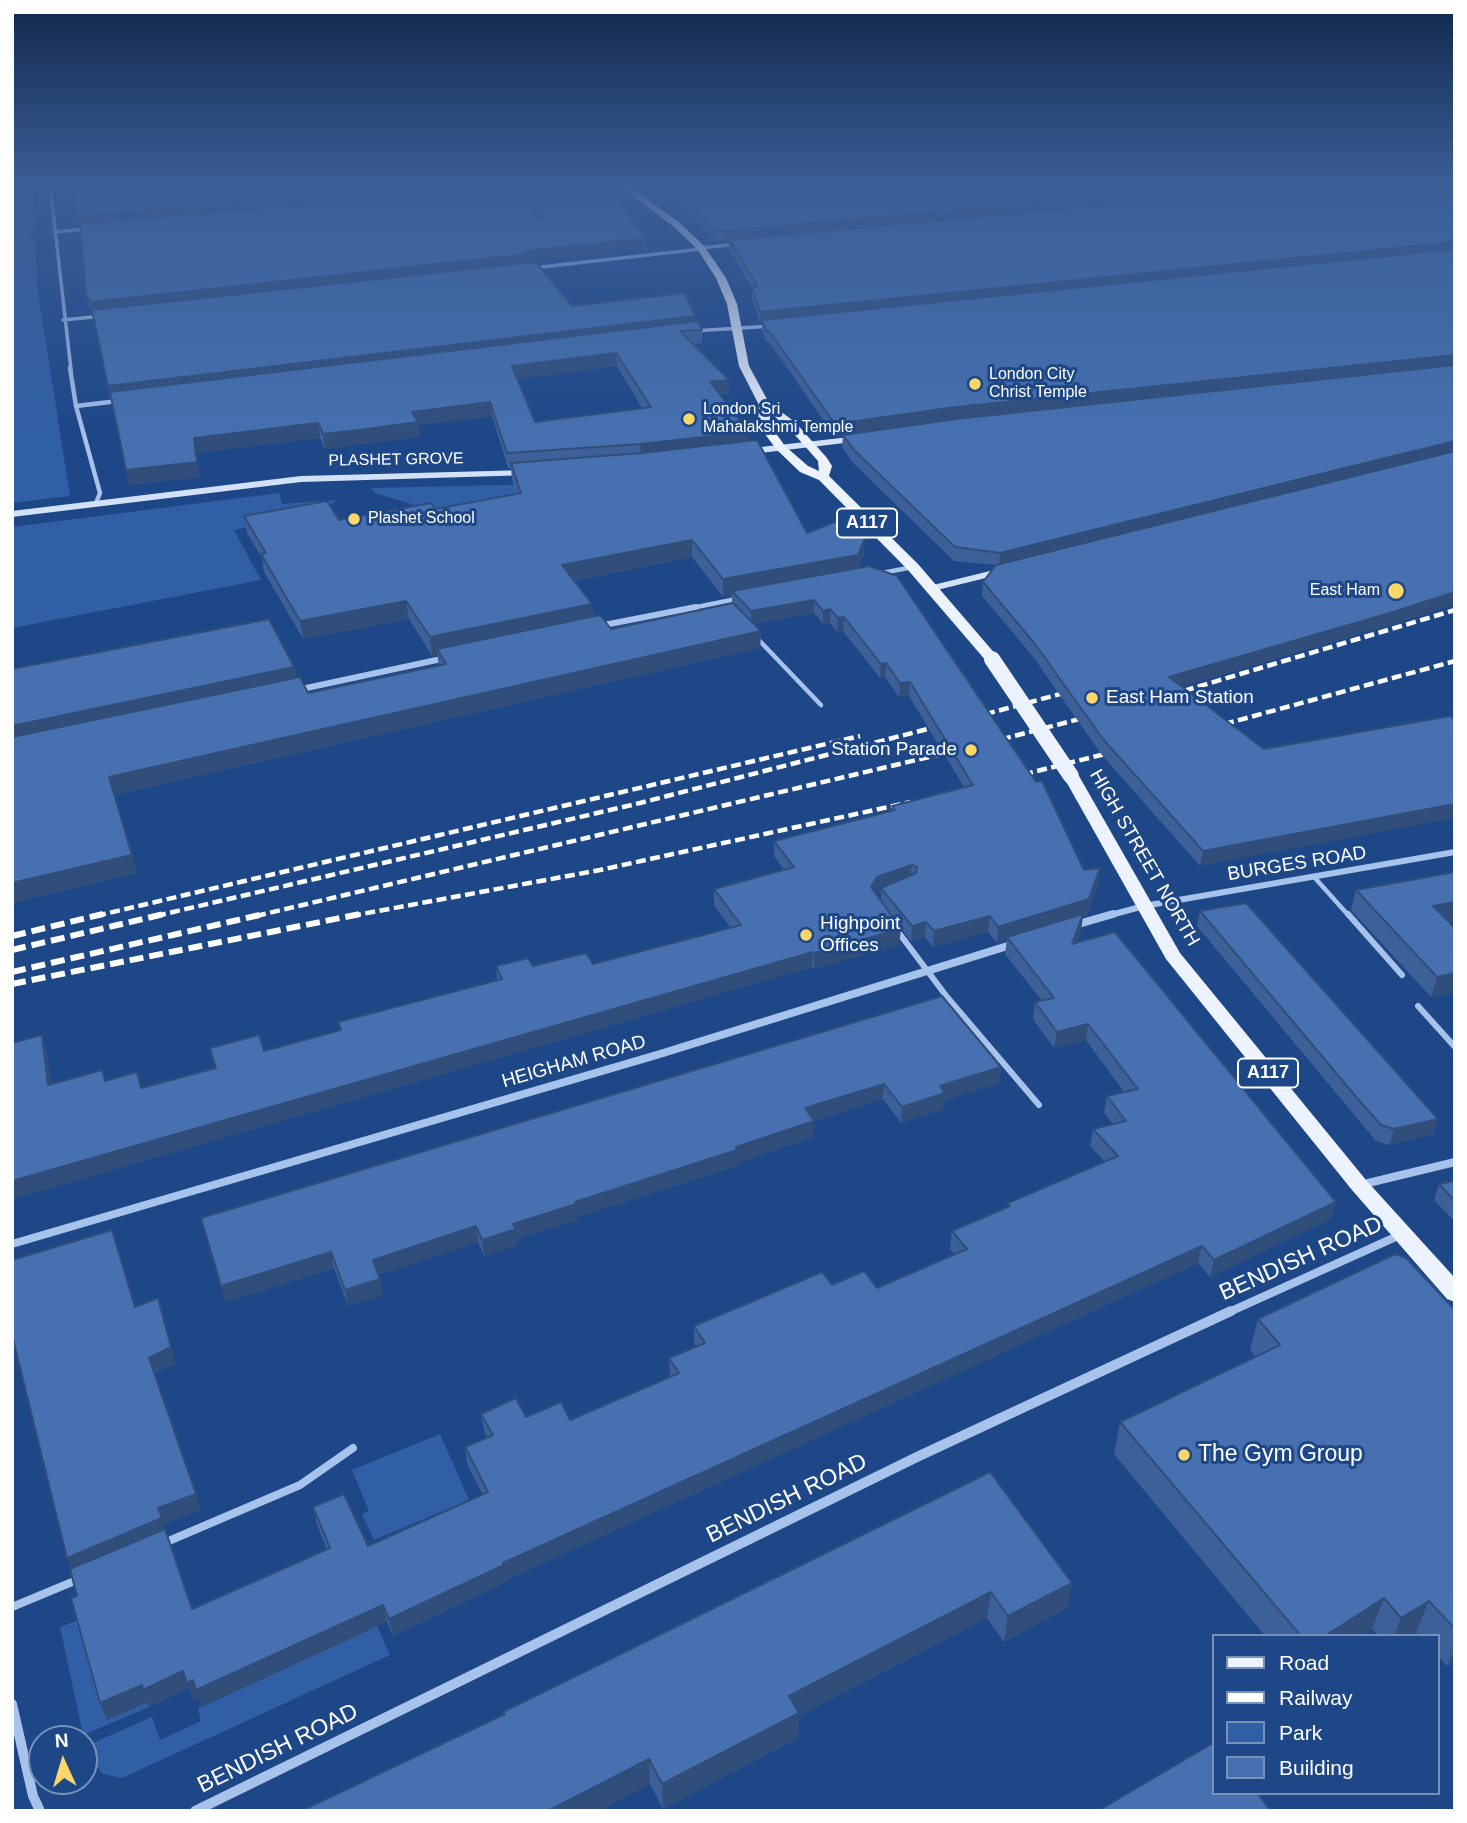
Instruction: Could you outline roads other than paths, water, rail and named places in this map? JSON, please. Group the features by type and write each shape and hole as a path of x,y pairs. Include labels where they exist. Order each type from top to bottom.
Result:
{"main road":[{"name":"HIGH STREET NORTH","path":"715,269 732,304 744,366 765,405 791,425 827,466 823,477"},
{"name":"HIGH STREET NORTH","path":"765,405 765,425 781,448 804,469 823,477 933,587 992,659 1071,776 1172,955 1359,1185 1455,1293"},
{"path":"734,453 866,438"},
{"name":"PLASHET GROVE","path":"12,514 301,479 537,472"},
{"path":"933,587 1013,568"}],"street":[{"path":"58,269 76,406 100,493 96,503"},
{"path":"63,320 111,315"},
{"path":"682,333 776,325"},
{"path":"76,406 130,400"},
{"path":"869,575 913,567"},
{"path":"594,627 724,604 754,595"},
{"path":"290,691 449,657"},
{"name":"BURGES ROAD","path":"1144,906 1455,852"},
{"path":"1066,928 1144,906"},
{"name":"HEIGHAM ROAD","path":"12,1244 660,1054 1030,939"},
{"path":"1359,1185 1455,1162"},
{"name":"BENDISH ROAD","path":"195,1811 919,1456 1401,1234"},
{"path":"12,1704 33,1796 40,1811"}],"lane":[{"path":"750,631 821,705"},
{"path":"1315,878 1402,975"},
{"path":"891,923 926,971 1039,1105"},
{"path":"1418,1006 1455,1047"},
{"path":"160,1545 300,1485 352,1448"},
{"path":"12,1607 84,1577"}],"railway":[{"path":"1170,695 1455,610"},
{"path":"1210,728 1455,661"},
{"path":"971,718 1079,689"},
{"path":"987,743 1095,715"},
{"path":"156,916 640,803 947,724"},
{"path":"96,916 860,736"},
{"path":"256,916 963,749"},
{"path":"1009,778 1121,750"},
{"path":"351,916 600,870 911,802"},
{"path":"12,936 103,914"},
{"path":"12,950 164,914"},
{"path":"12,972 264,914"},
{"path":"12,984 360,914"}],"place":[{"name":"London City Christ Temple","path":"975,384"},
{"name":"London Sri Mahalakshmi Temple","path":"689,419"},
{"name":"Plashet School","path":"354,519"},
{"name":"East Ham","path":"1396,591"},
{"name":"East Ham Station","path":"1092,698"},
{"name":"Station Parade","path":"971,750"},
{"name":"Highpoint Offices","path":"806,935"},
{"name":"The Gym Group","path":"1184,1455"}]}
